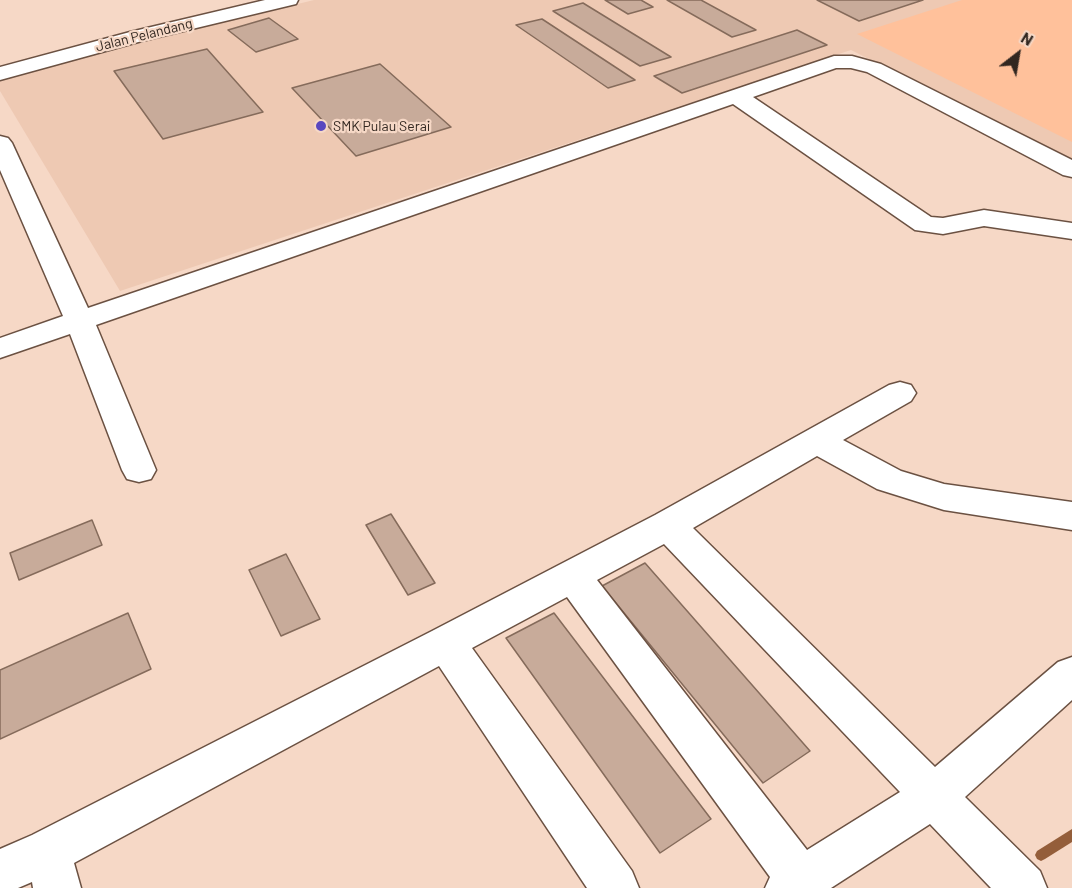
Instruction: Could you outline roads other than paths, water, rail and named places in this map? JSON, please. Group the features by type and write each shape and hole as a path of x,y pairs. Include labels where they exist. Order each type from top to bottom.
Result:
{"street":[{"name":"Jalan Pelandang","path":"0,74 202,13 289,0"},
{"path":"0,348 834,62 860,64 874,68 1072,170"},
{"path":"736,96 924,224 944,226 984,218 1072,231"},
{"path":"3,157 79,320 139,470"},
{"path":"0,872 52,870 447,643 668,525 900,393"},
{"path":"817,441 889,480 944,496 1072,516"},
{"path":"668,525 1023,888"},
{"path":"573,576 795,884 934,796 1072,675"},
{"path":"447,643 615,888"}],"waterway":[{"path":"1041,855 1072,835"}],"place":[{"name":"SMK Pulau Serai","path":"321,126"}]}
